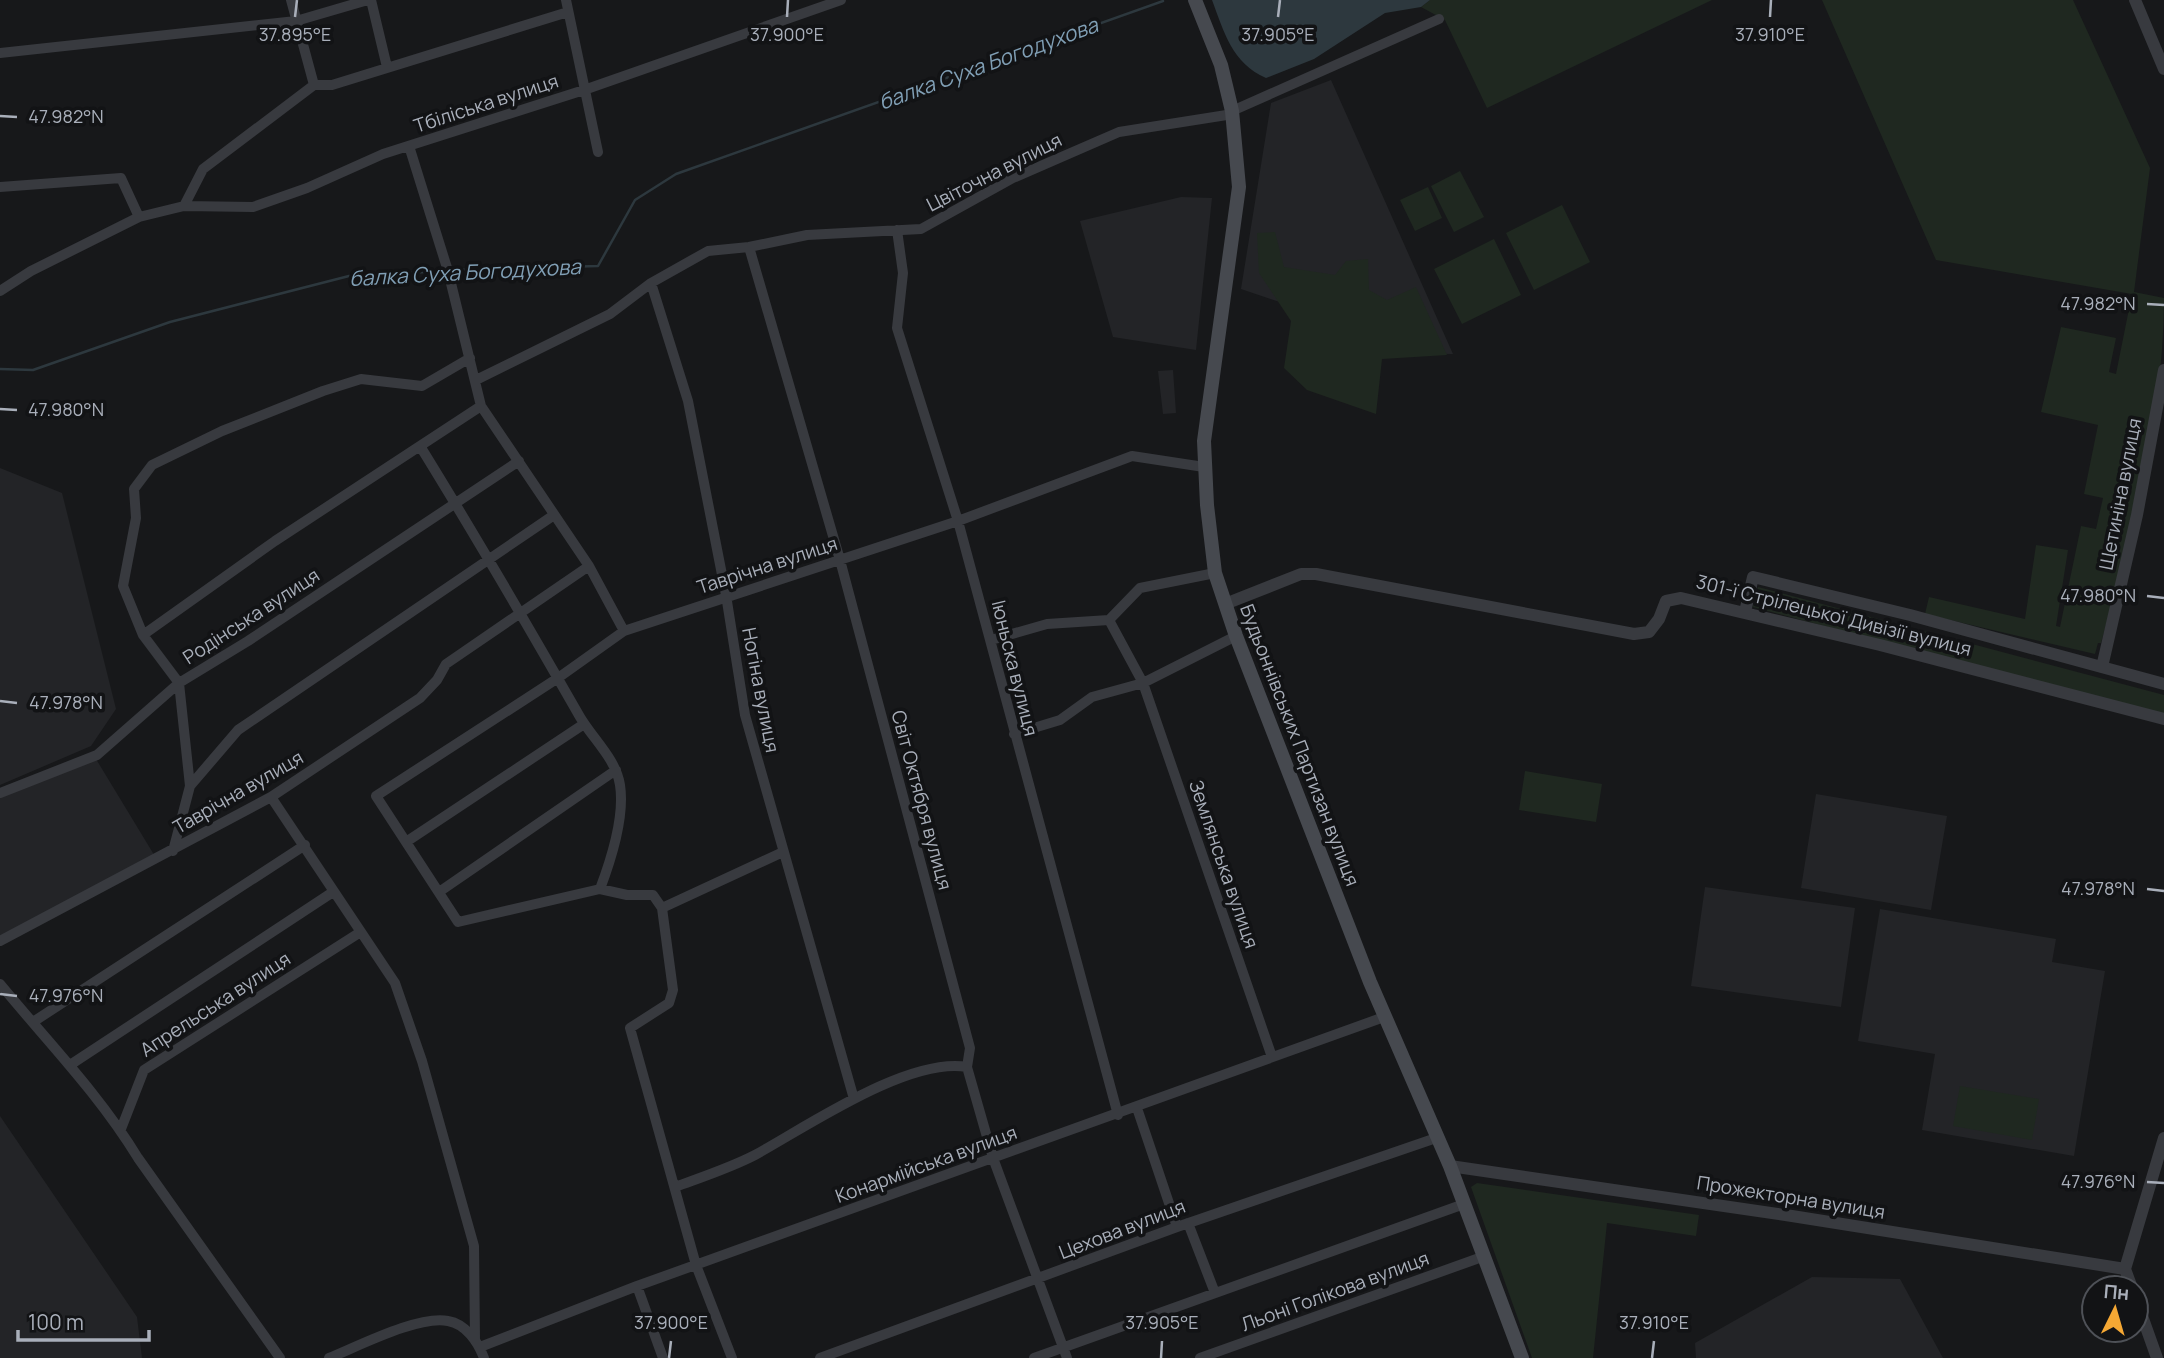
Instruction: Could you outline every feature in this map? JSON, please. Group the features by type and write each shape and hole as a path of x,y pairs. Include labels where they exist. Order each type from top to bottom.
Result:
{"main road":[{"name":"Будьоннівських Партизан вулиця","path":"1195,0 1220,65 1233,112 1239,187 1226,295 1207,413 1204,467 1215,573 1236,636 1384,1017 1450,1166 1522,1358"}],"street":[{"path":"290,0 314,85"},
{"path":"0,53 296,21 370,0 387,67"},
{"path":"566,0 598,152"},
{"name":"Тбіліська вулиця","path":"0,290 31,271 139,217 184,206 253,207 307,188 383,154 583,90 841,0"},
{"path":"2135,0 2164,69"},
{"path":"184,206 203,169 314,85 332,85 568,12"},
{"name":"Цвiточна вулиця","path":"476,380 610,314 651,283 708,251 749,247 807,235 920,229 1013,178 1119,132 1233,112 1439,19"},
{"path":"409,146 448,271 481,407 589,566 624,631"},
{"path":"0,187 121,178 139,217"},
{"name":"Iюньска вулиця","path":"897,230 904,273 897,328 958,521 1118,1115"},
{"name":"Світ Октября вулиця","path":"749,247 840,560 970,1048 967,1067 993,1158 1064,1353"},
{"name":"Ногіна вулиця","path":"651,283 688,401 726,595 745,715 854,1099"},
{"path":"190,786 179,683 143,635 123,586 136,517 134,489 152,465 222,431 323,391 361,379 422,386 470,358"},
{"name":"Щетиніна вулиця","path":"2102,667 2137,515 2164,370"},
{"path":"143,635 275,541 481,407"},
{"path":"420,446 491,558 584,724 616,770 621,788 618,818 600,889"},
{"name":"Таврічна вулиця","path":"407,842 376,796 558,678 624,631 726,595 958,521 1132,456 1204,467"},
{"name":"Родінська вулиця","path":"0,793 97,755 179,683 248,641 519,461"},
{"name":"Таврічна вулиця","path":"173,850 190,786 238,730 554,515"},
{"name":"Таврічна вулиця","path":"0,941 271,797 420,698 437,680 446,664 589,566"},
{"path":"991,640 1047,624 1109,620 1139,589 1215,573"},
{"name":"301-ї Стрілецької Дивізії вулиця","path":"1226,604 1301,574 1315,574 1634,634 1649,632 1659,619 1666,601 1672,598 1745,612 2164,719"},
{"name":"301-ї Стрілецької Дивізії вулиця","path":"1745,612 1753,578 2164,684"},
{"name":"Землянська вулиця","path":"1109,620 1143,683 1272,1057"},
{"path":"1014,734 1060,720 1092,697 1143,683 1236,636"},
{"path":"584,724 407,842 458,922 600,889 627,895 653,895 662,908 673,990 669,1003 631,1028 696,1265 733,1358"},
{"path":"439,892 616,770"},
{"path":"271,797 305,845 359,933 395,983 456,1175 474,1246 477,1343 484,1358"},
{"path":"33,1022 305,845"},
{"path":"662,908 783,852"},
{"name":"Апрельська вулиця","path":"70,1065 333,892"},
{"name":"Апрельська вулиця","path":"121,1129 144,1070 359,933"},
{"path":"0,984 121,1129 138,1158 280,1358"},
{"name":"Конармійська вулиця","path":"477,1343 1118,1115 1384,1017"},
{"path":"675,1187 752,1156 854,1099 935,1066 967,1067"},
{"path":"1137,1108 1182,1225 1215,1293"},
{"name":"Цехова вулиця","path":"820,1358 1036,1281 1182,1225 1438,1137"},
{"path":"2127,1274 2125,1269 2164,1138"},
{"name":"Прожекторна вулиця","path":"1450,1166 1792,1216 2125,1269"},
{"path":"1034,1358 1064,1353 1215,1293 1464,1204"},
{"name":"Льоні Голікова вулиця","path":"1200,1358 1482,1257"},
{"path":"637,1286 663,1358"},
{"path":"329,1358 411,1326 441,1320 451,1321 477,1343"},
{"path":"2150,1338 2157,1358"},
{"path":"1234,1346 1238,1358"}],"shaded area":[{"path":"1212,0 1430,0 1421,7 1385,13 1314,59 1266,78 1254,72 1237,55 1225,35"},
{"path":"1430,0 1712,0 1487,108 1445,20 1421,7"},
{"path":"1822,0 2073,0 2150,168 2134,292 2164,298 2159,386 2135,515 2101,643 2098,643 2095,654 1925,614 1929,597 2025,619 2036,545 2068,550 2056,626 2060,627 2081,526 2096,529 2103,498 2084,494 2098,425 2041,412 2061,327 2116,338 2109,372 2116,374 2132,294 1936,260"},
{"path":"1331,80 1453,354 1379,353 1306,311 1241,289 1271,103"},
{"path":"1460,171 1484,217 1454,232 1431,186"},
{"path":"1428,187 1442,218 1415,231 1400,200"},
{"path":"1181,197 1212,198 1196,350 1113,337 1080,221"},
{"path":"1562,205 1590,262 1534,290 1506,233"},
{"path":"1275,232 1284,267 1335,275 1346,261 1368,259 1369,290 1387,300 1416,287 1447,355 1382,359 1376,414 1307,390 1284,368 1291,321 1259,273 1257,233"},
{"path":"1494,239 1521,295 1462,324 1434,269"},
{"path":"1173,370 1176,413 1163,414 1158,371"},
{"path":"0,468 62,493 116,709 91,746 0,785"},
{"path":"1758,587 2164,695 2164,716 1753,607"},
{"path":"96,759 156,858 0,938 0,792"},
{"path":"1525,771 1602,784 1596,822 1519,810"},
{"path":"1816,794 1947,816 1931,910 1801,888"},
{"path":"1705,887 1855,908 1841,1007 1691,986"},
{"path":"1880,909 2056,939 2052,962 2105,971 2074,1156 1922,1130 1935,1054 1858,1041"},
{"path":"1960,1086 2039,1099 2032,1140 1953,1126"},
{"path":"0,1116 137,1317 142,1358 0,1358"},
{"path":"1477,1183 1699,1215 1696,1236 1607,1223 1593,1358 1532,1358 1471,1187"},
{"path":"1812,1277 1900,1279 1943,1358 1696,1358 1695,1343"}],"waterway":[{"name":"балка Суха Богодухова","path":"451,270 598,266 635,200 676,174 1163,1"},
{"name":"балка Суха Богодухова","path":"0,369 33,370 170,322 349,276 445,271"}]}
